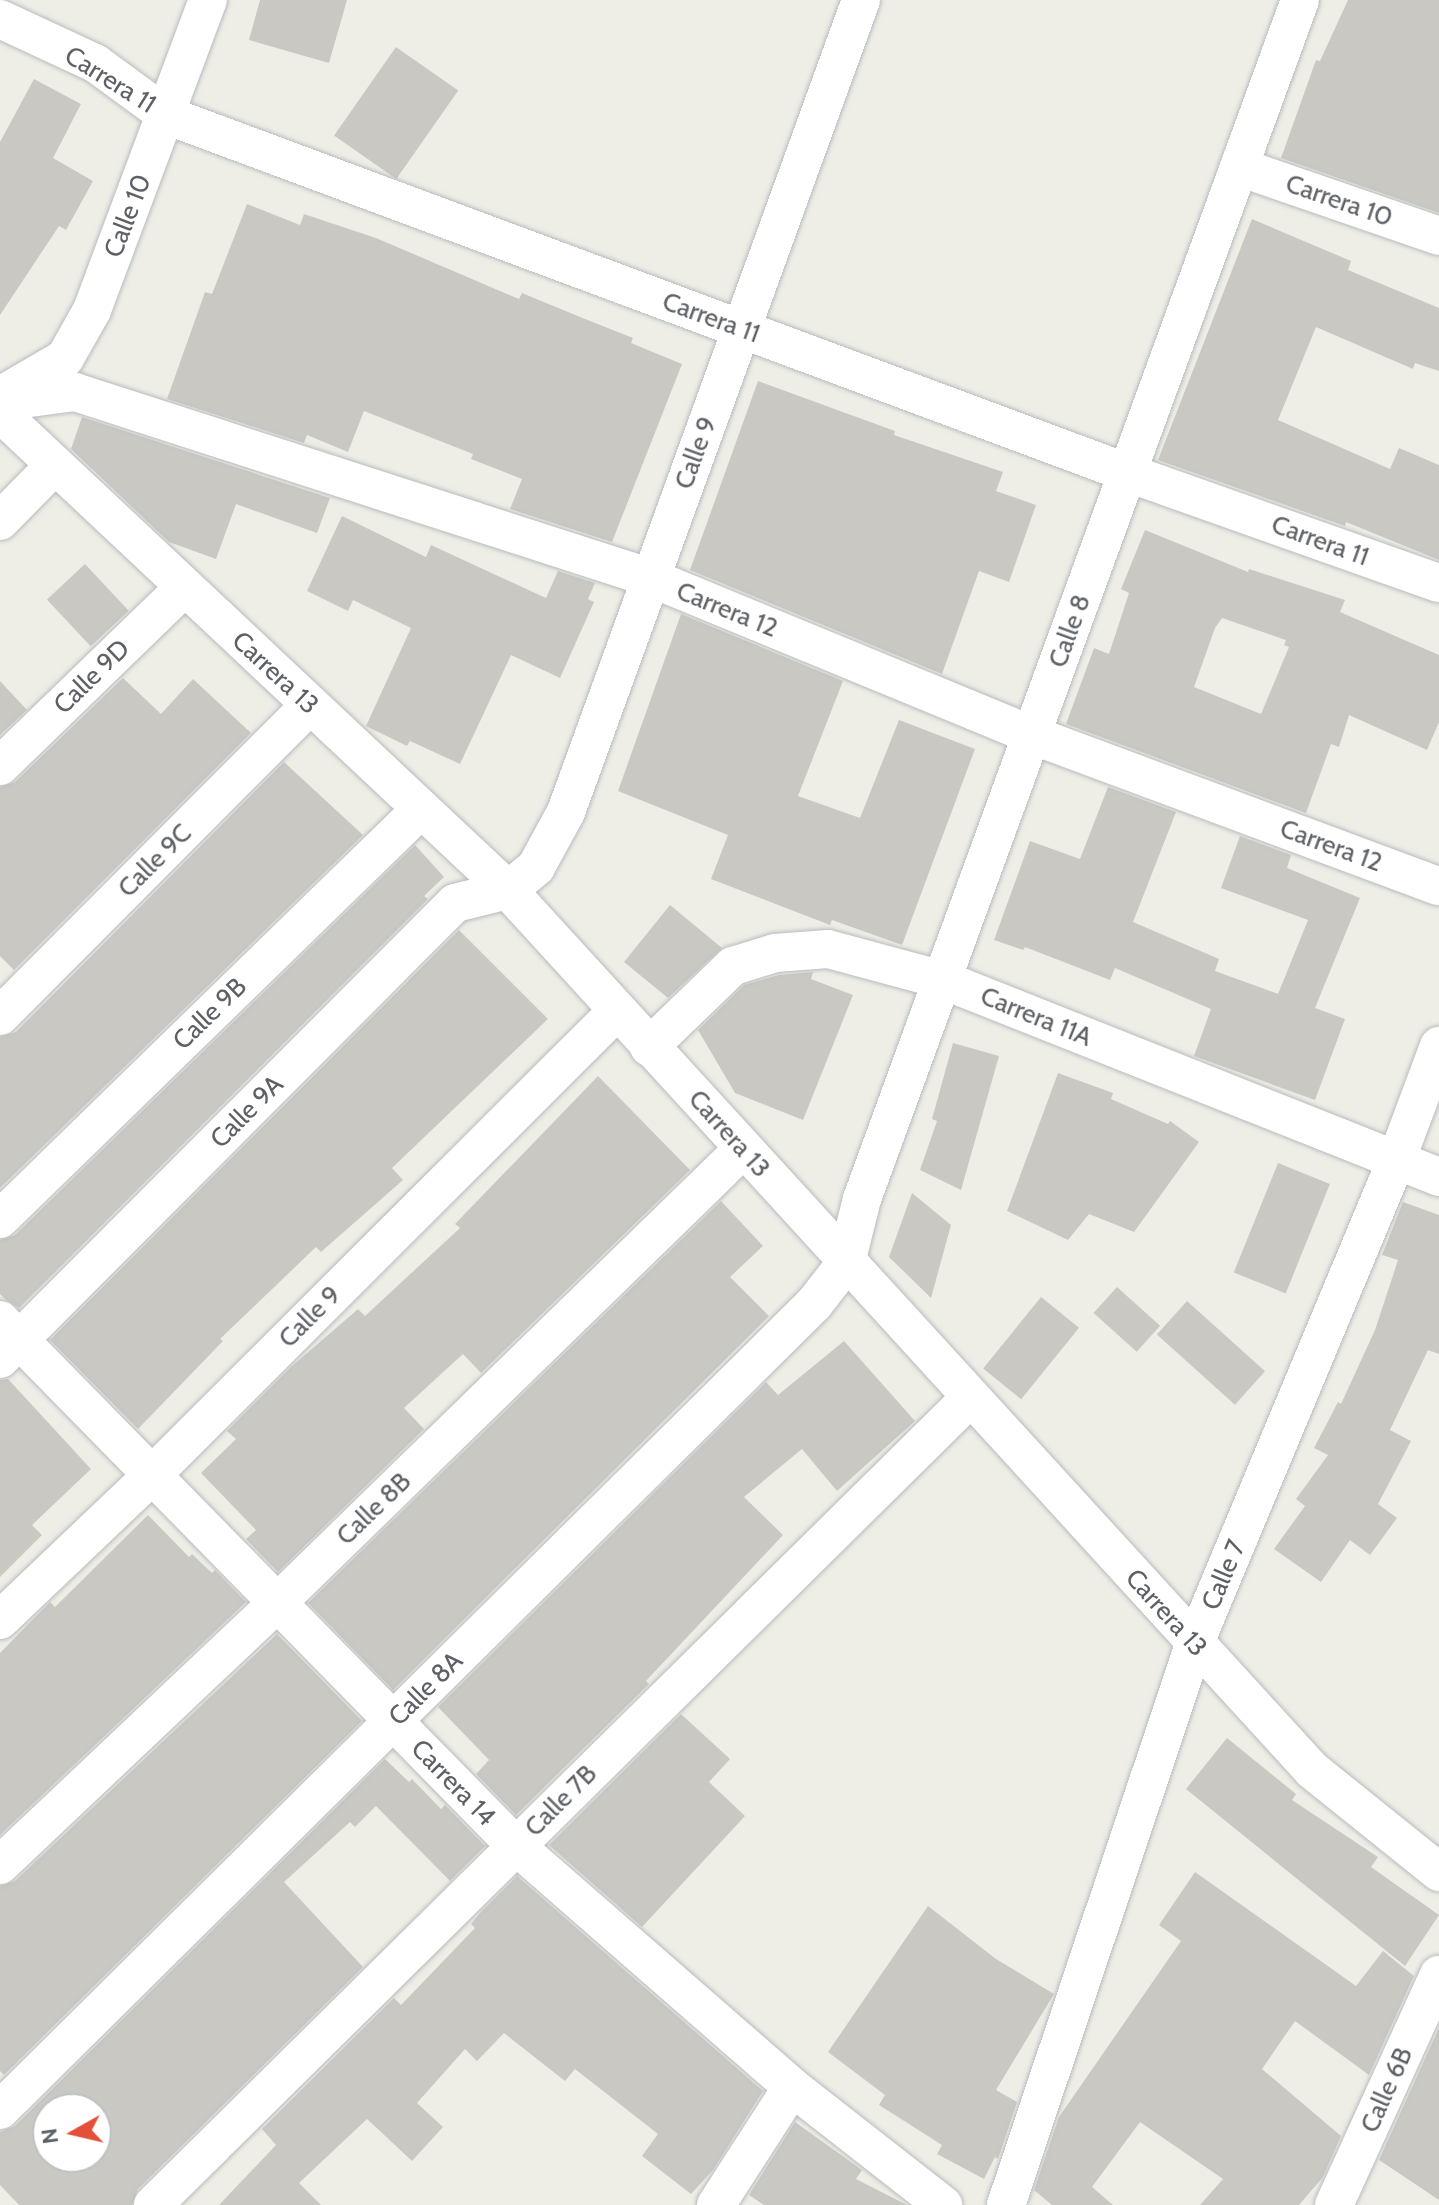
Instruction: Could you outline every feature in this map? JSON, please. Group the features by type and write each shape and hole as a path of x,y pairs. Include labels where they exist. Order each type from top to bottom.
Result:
{"street":[{"name":"Calle 10","path":"0,399 65,358 92,310 208,0"},
{"name":"Calle 9","path":"508,890 536,867 566,812 861,0"},
{"name":"Calle 8","path":"846,1263 862,1199 1300,0"},
{"name":"Carrera 11","path":"0,19 95,63 166,115 1128,473 1439,583"},
{"name":"Carrera 10","path":"1239,167 1439,236"},
{"name":"Carrera 12","path":"0,399 75,392 651,578 1032,735 1439,886"},
{"name":"Carrera 13","path":"0,413 53,467 508,890 1194,1645 1312,1770 1439,1872"},
{"path":"0,521 53,467"},
{"name":"Calle 9D","path":"0,766 184,588"},
{"name":"Calle 9C","path":"0,1016 310,705"},
{"name":"Calle 9B","path":"0,1219 421,809"},
{"name":"Calle 9A","path":"6,1340 455,903 508,890"},
{"name":"Carrera 11A","path":"649,1047 733,966 775,953 828,949 943,980 1439,1177"},
{"name":"Calle 9","path":"0,1620 152,1475 617,1011"},
{"name":"Calle 7","path":"1006,2205 1194,1645 1396,1161 1439,1046"},
{"name":"Calle 8B","path":"0,1865 277,1603 743,1149"},
{"name":"Calle 8A","path":"0,2110 814,1304 846,1263"},
{"name":"Carrera 14","path":"6,1340 152,1475 516,1846 792,2087 943,2205"},
{"name":"Calle 7B","path":"153,2205 970,1398"},
{"name":"Calle 6B","path":"1334,2205 1439,1975"},
{"path":"716,2205 792,2087"}],"building":[{"path":"260,0 347,0 329,63 249,40"},
{"path":"1348,0 1439,0 1439,213 1281,158 1316,60 1320,61"},
{"path":"396,47 458,91 396,179 334,135"},
{"path":"34,79 81,104 53,158 93,181 66,230 59,226 0,315 0,142"},
{"path":"247,204 300,225 304,214 376,238 519,299 522,293 633,338 631,343 682,364 612,542 510,509 522,479 471,459 473,454 364,411 348,452 307,435 304,443 167,399 205,292 212,294"},
{"path":"1252,219 1351,261 1348,270 1439,308 1439,371 1415,363 1413,369 1316,327 1278,420 1390,469 1399,448 1439,465 1439,560 1346,522 1345,526 1158,460"},
{"path":"758,381 895,431 894,435 1003,472 996,491 1036,505 1009,582 979,571 942,674 690,570"},
{"path":"82,417 330,498 317,533 236,504 216,559 169,542 71,449"},
{"path":"342,516 426,557 431,545 546,598 558,571 595,583 588,599 594,602 560,678 511,655 460,764 410,741 407,746 366,726 411,628 353,600 348,611 307,591"},
{"path":"1145,530 1248,572 1249,569 1345,600 1340,612 1439,655 1439,722 1427,750 1349,715 1339,747 1331,744 1306,813 1066,724 1094,648 1109,654 1129,593 1121,589","holes":["1222,618 1286,640 1284,645 1289,647 1261,714 1194,687 1215,628"]},
{"path":"85,564 129,611 91,646 47,599"},
{"path":"681,614 843,681 798,796 860,818 899,720 975,749 902,945 832,920 830,925 711,879 728,835 618,791"},
{"path":"123,678 161,714 193,679 251,733 14,970 0,956 0,787 15,782"},
{"path":"0,681 27,710 0,735"},
{"path":"284,762 363,835 0,1188 0,1037 16,1032"},
{"path":"1108,787 1176,812 1133,922 1219,959 1215,971 1278,994 1308,920 1221,888 1240,836 1291,855 1287,868 1360,898 1315,1008 1345,1019 1315,1100 1194,1056 1211,1009 1115,968 1110,980 1025,947 1023,950 994,940 1030,841 1080,859"},
{"path":"415,845 444,877 424,896 428,899 19,1308 5,1299 0,1294 0,1240 15,1235"},
{"path":"670,905 722,948 668,998 624,962"},
{"path":"459,930 548,1019 392,1168 403,1180 321,1252 316,1247 220,1339 223,1341 138,1429 50,1340"},
{"path":"813,972 811,979 853,995 803,1120 735,1093 698,1030 744,985 779,975"},
{"path":"953,1043 999,1056 961,1190 920,1170 937,1121 932,1119"},
{"path":"1058,1073 1113,1093 1111,1099 1168,1124 1170,1121 1199,1142 1134,1232 1089,1214 1068,1240 1007,1211"},
{"path":"598,1076 690,1170 481,1373 463,1354 404,1408 424,1429 278,1572 246,1539 256,1530 201,1473 236,1439 227,1431 291,1367 358,1309 365,1316 460,1228 455,1224"},
{"path":"1278,1163 1330,1184 1286,1293 1234,1272"},
{"path":"912,1193 951,1225 931,1298 889,1257"},
{"path":"721,1201 763,1246 730,1277 769,1316 393,1690 308,1603"},
{"path":"1403,1202 1439,1215 1439,1354 1428,1350 1390,1430 1411,1441 1378,1504 1397,1518 1370,1555 1350,1540 1321,1582 1274,1549 1305,1506 1296,1499 1328,1455 1314,1448 1338,1402 1341,1404 1375,1330 1398,1260 1382,1255"},
{"path":"1117,1287 1160,1326 1137,1352 1094,1313"},
{"path":"1041,1297 1079,1328 1021,1399 983,1368"},
{"path":"1187,1301 1265,1371 1235,1405 1157,1334"},
{"path":"844,1341 915,1421 837,1491 802,1449 744,1497 783,1535 646,1681 649,1684 516,1815 476,1774 489,1760 438,1707 766,1382 778,1395"},
{"path":"8,1379 91,1469 32,1525 42,1535 0,1577 0,1380"},
{"path":"148,1515 189,1557 192,1554 212,1573 215,1570 246,1602 0,1835 0,1653 50,1602 55,1607"},
{"path":"277,1634 362,1721 4,2075 0,2071 0,1886 15,1881"},
{"path":"681,1714 730,1759 709,1782 745,1816 642,1927 549,1845"},
{"path":"1227,1738 1296,1794 1292,1800 1378,1857 1371,1867 1439,1915 1405,1966 1186,1789"},
{"path":"385,1759 409,1782 412,1779 441,1809 445,1805 485,1846 450,1881 376,1806 355,1827 350,1822 284,1882 363,1967 138,2189 132,2205 19,2205 0,2185 0,2132 15,2126 32,2109 32,2173 112,2173 112,2093 48,2093"},
{"path":"1195,1872 1356,1986 1383,1951 1414,1976 1369,2075 1295,2021 1262,2069 1341,2136 1323,2177 1299,2205 1200,2205 1223,2179 1140,2122 1092,2187 1113,2205 1052,2205 1034,2190 1059,2117 1181,1941 1159,1925"},
{"path":"517,1876 763,2091 713,2170 691,2194 642,2156 658,2134 575,2069 565,2081 504,2033 477,2061 465,2049 417,2103 443,2127 412,2161 367,2119 299,2183 321,2205 219,2205 276,2145 262,2129 394,1998 401,2005 475,1928 471,1924"},
{"path":"928,1906 996,1959 1054,1994 996,2090 1017,2102 998,2159 995,2157 984,2179 937,2154 942,2145 879,2105 885,2095 828,2052"},
{"path":"1439,2028 1439,2200 1379,2160"},
{"path":"795,2122 862,2170 856,2179 907,2205 764,2205 749,2195"}]}
